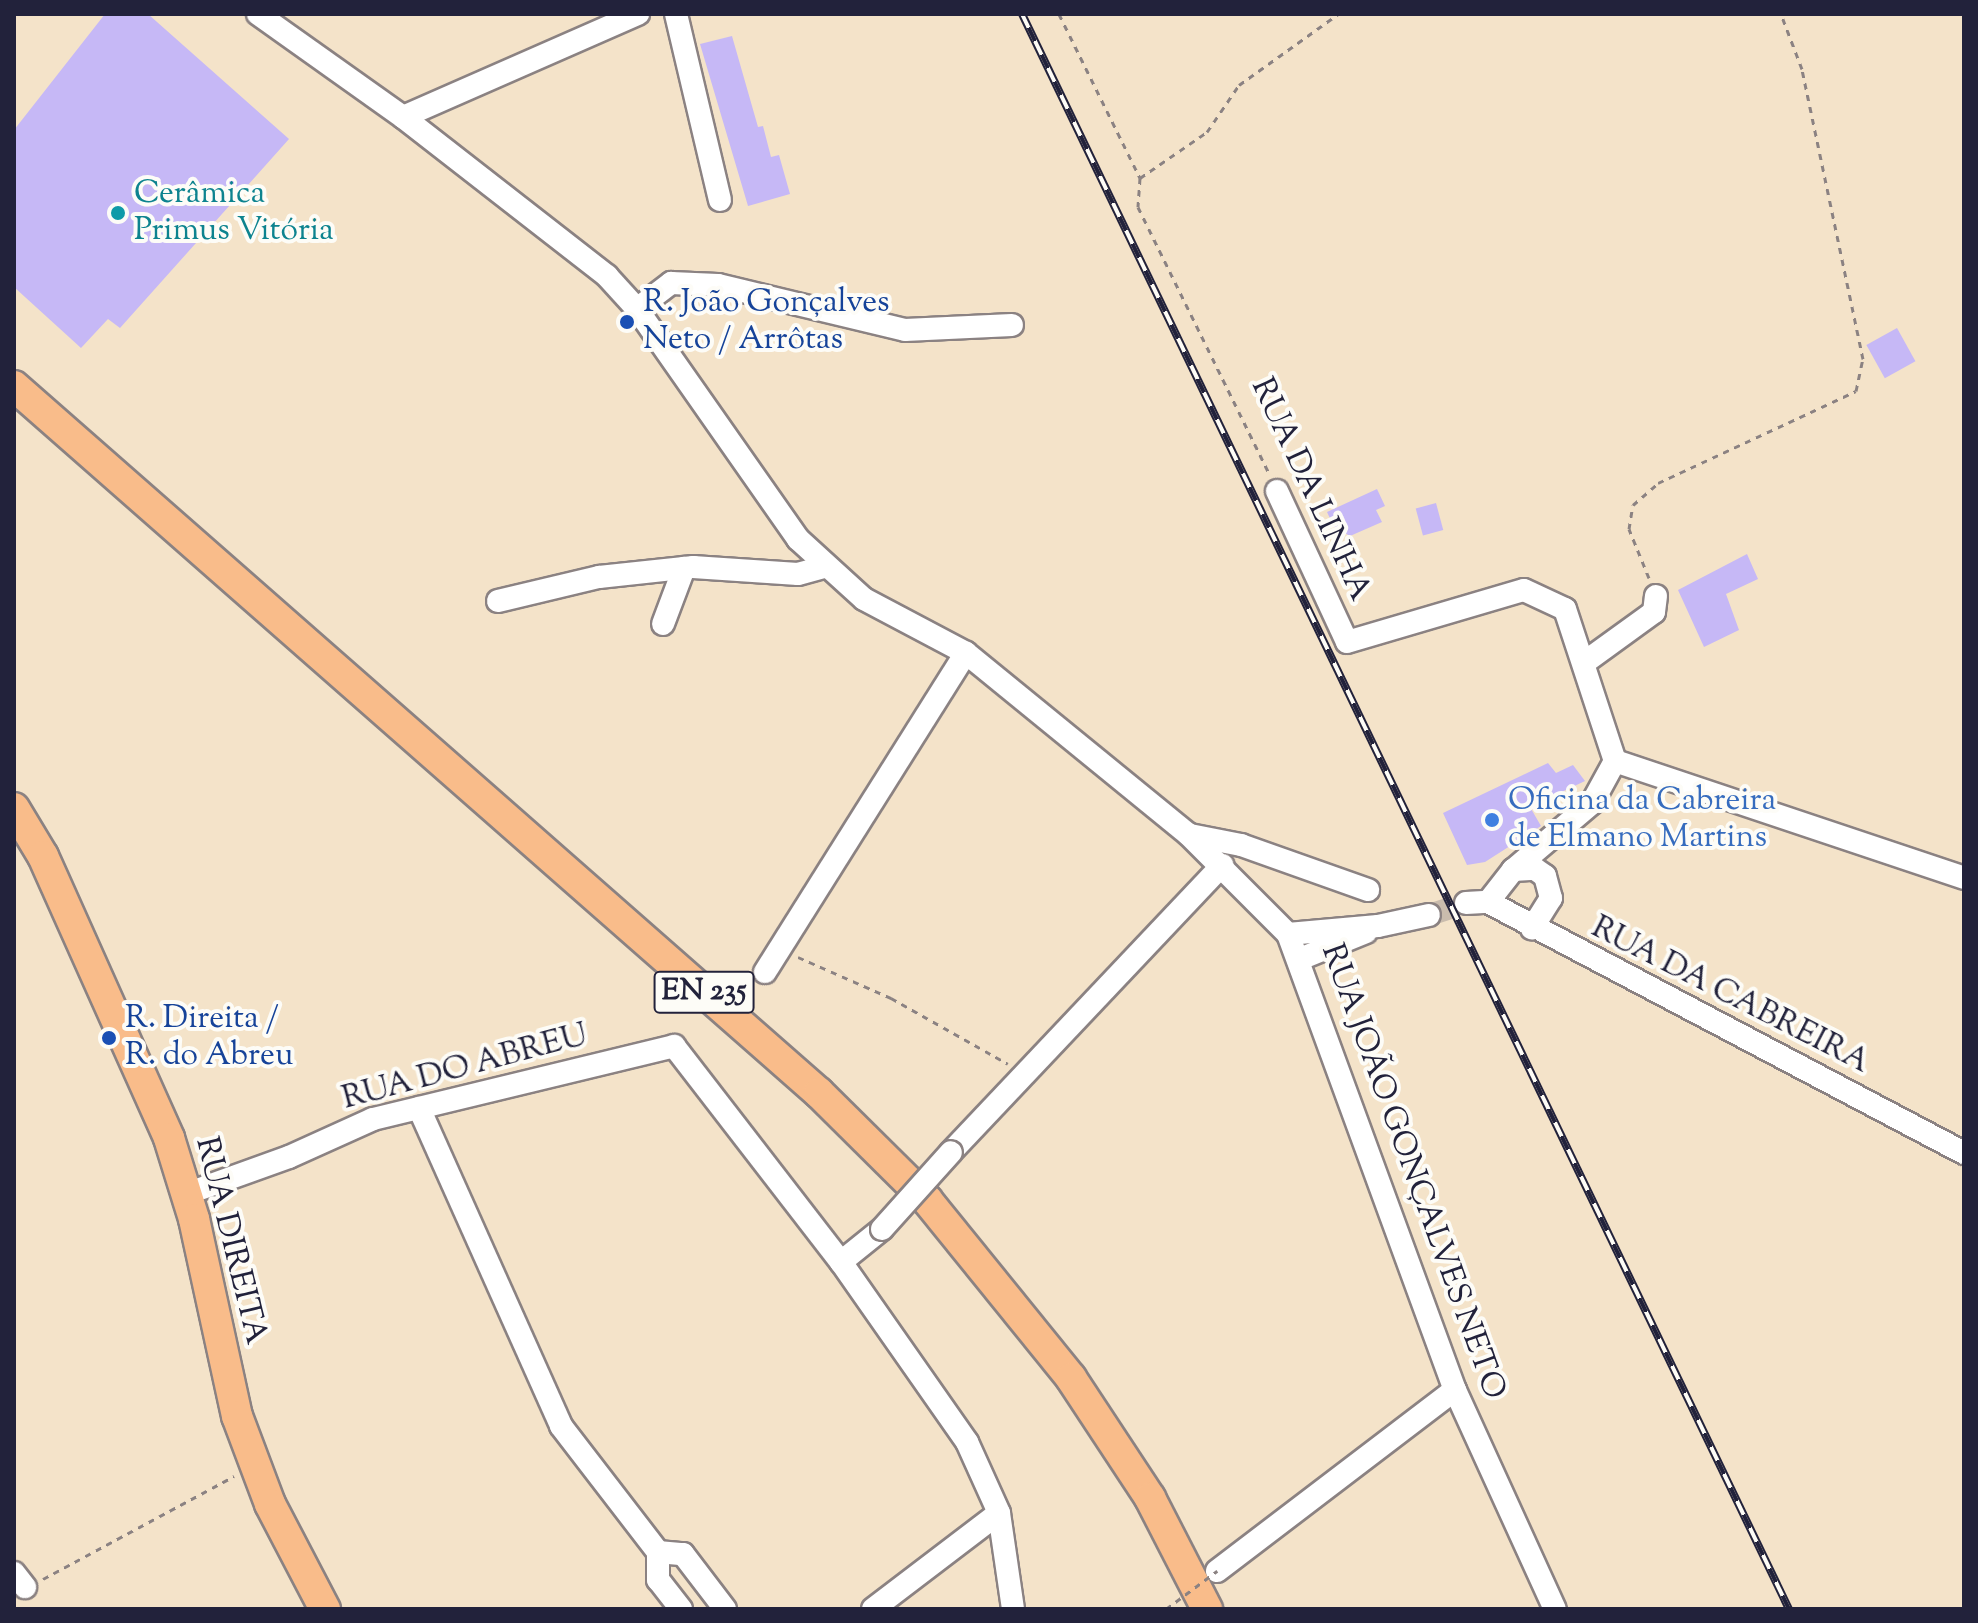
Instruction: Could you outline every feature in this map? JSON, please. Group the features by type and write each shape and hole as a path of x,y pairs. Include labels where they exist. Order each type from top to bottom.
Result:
{"main road":[{"name":"EN 235","path":"14,386 819,1093 927,1200 1071,1378 1150,1498 1207,1609"},
{"name":"RUA DIREITA","path":"14,808 43,856 123,1030 186,1194 213,1321 255,1464 299,1567 325,1609"}],"street":[{"name":"RUA JOÃO GONÇALVES NETO","path":"258,14 403,117 607,276 637,309 798,539 864,599 966,653 1188,834 1288,934 1300,959 1455,1390 1555,1609"},
{"path":"403,117 638,14"},
{"path":"676,14 720,200"},
{"path":"637,309 671,283 718,285 905,330 1012,325"},
{"name":"RUA DA LINHA","path":"1277,491 1347,642 1524,590 1565,609 1585,662 1615,761"},
{"path":"498,601 599,577 684,568 798,574 827,566"},
{"path":"663,624 684,568"},
{"path":"1585,662 1654,612 1656,596"},
{"path":"765,972 966,653"},
{"path":"1513,870 1592,803 1615,761 1964,878"},
{"path":"1188,834 1241,845 1368,890"},
{"path":"1532,928 1551,898 1545,876 1557,834"},
{"path":"1013,1609 999,1513 967,1442 841,1262 882,1229 1022,1072 1222,865"},
{"path":"1513,870 1524,866 1545,876"},
{"name":"RUA DA CABREIRA","path":"1513,870 1477,902 1964,1153"},
{"path":"1288,934 1378,926 1429,915"},
{"path":"1300,959 1378,926"},
{"name":"RUA DO ABREU","path":"186,1194 373,1119 674,1046 841,1262"},
{"path":"419,1108 561,1426 658,1552 658,1580 681,1609"},
{"path":"1217,1571 1455,1390"},
{"path":"873,1609 999,1513"},
{"path":"658,1552 683,1554 725,1609"}],"path":[{"name":"RUA DA LINHA","path":"1059,14 1140,178 1138,207 1277,491"},
{"path":"1140,178 1207,132 1239,85 1338,14"},
{"path":"1656,596 1629,529 1633,505 1658,483 1856,391 1863,359 1802,69 1781,14"},
{"path":"779,949 891,998 1022,1072"},
{"path":"20,1580 255,1464"},
{"path":"1166,1609 1217,1571"}],"building":[{"name":"Cerâmica Primus Vitória","path":"105,14 148,14 289,139 120,328 108,319 81,348 14,287 14,130"},
{"path":"732,36 758,127 763,126 771,157 779,155 790,194 748,206 700,44"},
{"path":"1897,328 1915,361 1885,378 1866,345"},
{"path":"1377,489 1385,506 1376,510 1382,522 1350,536 1334,527 1327,512"},
{"path":"1436,503 1443,530 1423,535 1416,508"},
{"path":"1747,554 1758,579 1726,594 1739,630 1704,647 1678,590"},
{"name":"Oficina da Cabreira de Elmano Martins","path":"1548,763 1556,773 1573,765 1585,781 1530,807 1541,826 1485,862 1467,865 1443,813"}],"tunnel":[{"path":"1429,915 1466,903"}],"railway":[{"path":"1022,14 1789,1609"}],"place":[{"name":"Cerâmica Primus Vitória","path":"118,213"},
{"name":"R. João Gonçalves Neto / Arrôtas","path":"627,322"},
{"name":"Oficina da Cabreira de Elmano Martins","path":"1492,820"},
{"name":"R. Direita / R. do Abreu","path":"109,1038"}]}
